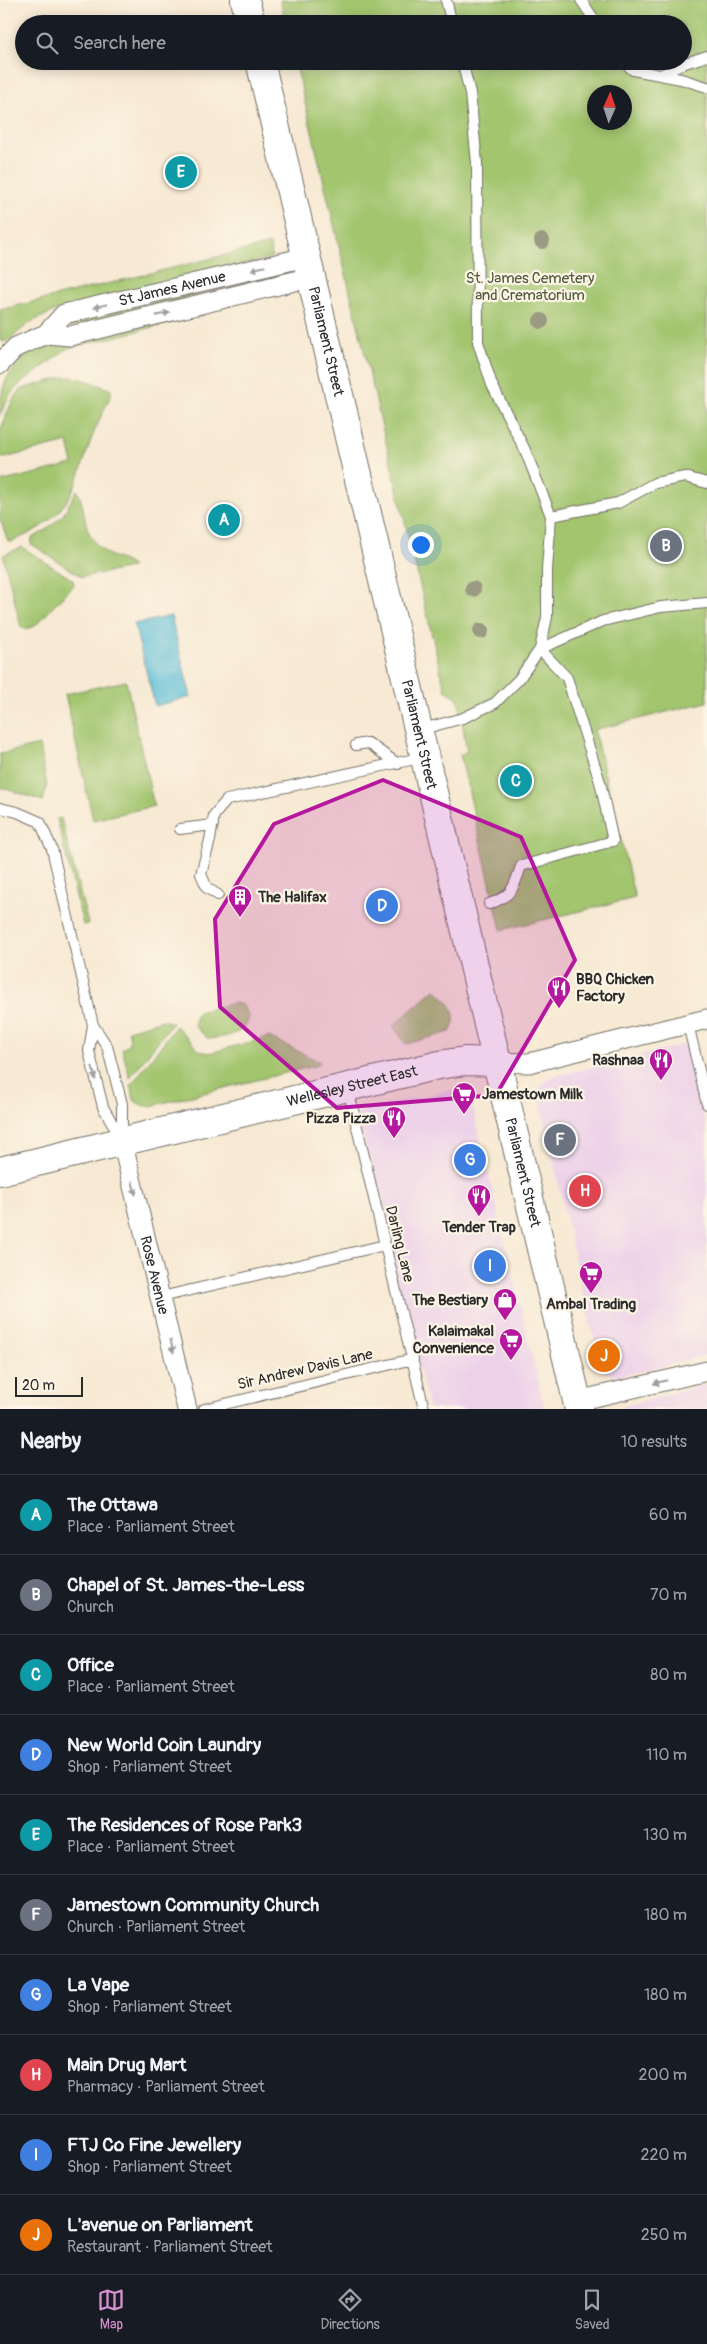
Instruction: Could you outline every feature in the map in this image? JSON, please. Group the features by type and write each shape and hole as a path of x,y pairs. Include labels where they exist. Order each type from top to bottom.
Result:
{"main road":[{"path":"245,0 249,15"},
{"name":"Parliament Street","path":"262,70 578,1405"},
{"name":"Wellesley Street East","path":"0,1171 439,1065 465,1062 497,1062"}],"street":[{"name":"St James Avenue","path":"0,364 16,347 46,334 64,314 308,267"},
{"name":"Wellesley Street East","path":"497,1062 529,1063 707,1020"},
{"name":"Rose Avenue","path":"122,1141 187,1409"},
{"path":"578,1405 707,1371"}],"lane":[{"path":"446,0 450,15"},
{"path":"581,0 591,15"},
{"path":"692,61 707,56"},
{"path":"418,730 463,718 495,703 520,679 540,649 547,617 546,569 551,516 525,450 492,385 478,342 477,163 470,94 464,70"},
{"path":"632,70 707,86"},
{"path":"661,75 671,70"},
{"path":"551,516 618,503 655,483 685,477 707,483"},
{"path":"540,649 603,621 661,607 707,603"},
{"path":"489,904 507,896 514,888 521,866 613,841 600,782 567,678 540,649"},
{"path":"356,744 368,743 398,764"},
{"path":"218,895 207,888 201,874 214,815 227,800 425,757"},
{"path":"0,808 17,812 40,822 52,849 93,1025 107,1046 122,1104 122,1141"},
{"path":"180,829 213,825"},
{"path":"688,1024 707,1104"},
{"path":"93,1025 89,1051 103,1107 122,1141"},
{"name":"Darling Lane","path":"347,1086 424,1409"},
{"path":"160,1297 385,1245"},
{"name":"Sir Andrew Davis Lane","path":"204,1409 413,1359"}],"highlighted area":[{"path":"383,780 521,837 575,960 496,1095 337,1108 220,1007 215,919 274,824"}],"shaded area":[{"path":"686,1044 707,1131 707,1355 617,1376 606,1373 601,1365 582,1291 538,1092 541,1085 552,1077"},
{"path":"450,1090 469,1092 545,1409 429,1409 357,1112"},
{"path":"707,1384 707,1409 622,1409 625,1406"}],"green space":[{"name":"St. James Cemetery and Crematorium","path":"280,0 707,0 707,702 594,730 635,898 501,930 460,754 467,752 457,697 445,690 297,70 692,70 692,15 284,15"},
{"path":"270,244 272,257 53,312 31,322 6,342 0,341 0,310"},
{"path":"197,292 197,297 66,328 65,322"},
{"path":"201,312 204,315 68,348 20,384 9,396 0,415 2,394 8,376 19,362 37,350"},
{"path":"64,377 82,379 94,383 111,390 111,395 92,437 75,486 65,503 43,525 11,542 8,541 0,519 0,482 73,464 68,442 4,458 0,457 0,431 13,399 22,389"},
{"path":"77,490 92,538 106,553 128,563 131,565 131,568 82,577 31,544 32,538 45,531 63,515"},
{"path":"22,547 73,580 74,585 35,626 25,629 21,627 3,555"},
{"path":"126,681 154,806 93,820 65,694"},
{"path":"39,745 47,786 43,801 0,787 0,754"},
{"path":"61,818 88,924 83,925 57,819"},
{"path":"435,989 452,1008 454,1019 450,1032 406,1044 393,1026"},
{"path":"235,1003 242,1005 249,1016 245,1027 235,1034 209,1039 195,1027 195,1019 198,1012"},
{"path":"163,1020 172,1023 130,1078 122,1049 127,1046 130,1040 128,1030"},
{"path":"176,1026 200,1051 209,1053 269,1037 320,1062 318,1065 155,1105 141,1105 134,1100 131,1085"}],"water":[{"path":"171,616 191,697 155,706 134,624"}],"place":[{"name":"The Residences of Rose Park3","path":"181,172"},
{"name":"The Ottawa","path":"224,520"},
{"name":"Chapel of St. James-the-Less","path":"666,546"},
{"name":"Office","path":"516,781"},
{"name":"New World Coin Laundry","path":"382,906"},
{"name":"The Halifax","path":"240,918"},
{"name":"BBQ Chicken Factory","path":"559,1009"},
{"name":"Rashnaa","path":"661,1081"},
{"name":"Jamestown Milk","path":"464,1115"},
{"name":"Pizza Pizza","path":"394,1139"},
{"name":"Jamestown Community Church","path":"560,1140"},
{"name":"La Vape","path":"470,1160"},
{"name":"Main Drug Mart","path":"585,1191"},
{"name":"Tender Trap","path":"479,1217"},
{"name":"FTJ Co Fine Jewellery","path":"490,1266"},
{"name":"Ambal Trading","path":"591,1294"},
{"name":"The Bestiary","path":"505,1321"},
{"name":"L'avenue on Parliament","path":"604,1356"},
{"name":"Kalaimakal Convenience","path":"511,1361"}]}
